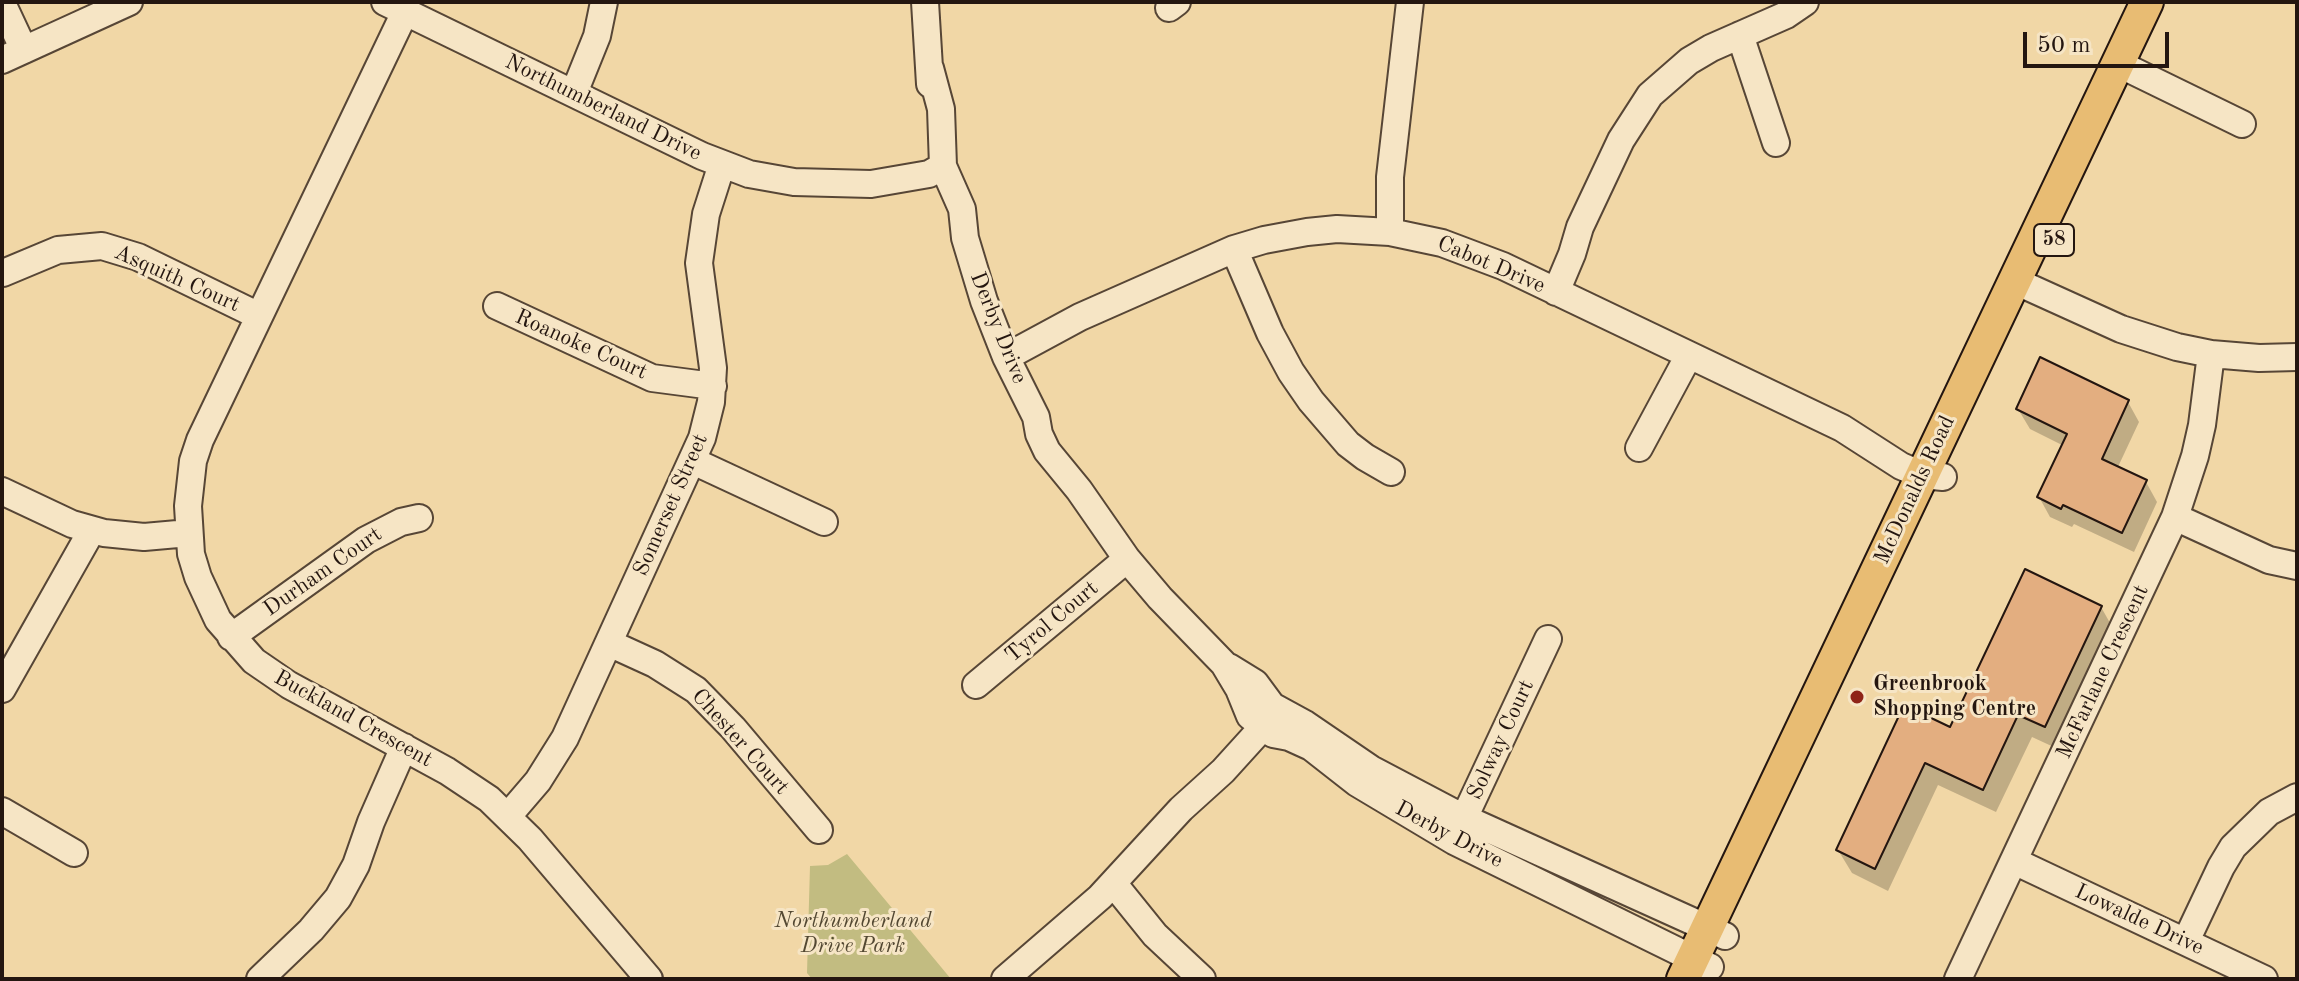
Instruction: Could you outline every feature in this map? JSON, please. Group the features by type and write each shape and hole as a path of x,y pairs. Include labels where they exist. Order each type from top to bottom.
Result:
{"main road":[{"name":"McDonalds Road","path":"2125,67 2147,2"},
{"name":"McDonalds Road","path":"1698,971 1931,471 2023,285 2125,67 2163,2"}],"street":[{"path":"2,3 13,55 129,2"},
{"path":"574,93 597,36 604,2"},
{"name":"Derby Drive","path":"925,2 933,168 962,209 965,238 984,301 1036,417 1049,429 1078,489 1127,559 1224,664 1263,718 1305,724 1459,829 1698,971"},
{"path":"1384,231 1410,2"},
{"path":"1550,289 1564,249 1580,227 1621,140 1650,95 1689,61 1777,19 1805,2"},
{"name":"Northumberland Drive","path":"395,7 722,164 772,179 831,183 897,165 933,168"},
{"name":"Buckland Crescent","path":"395,7 259,316 200,440 190,486 191,554 208,601 231,637 270,673 469,784 508,816 638,975"},
{"path":"1740,35 1776,143"},
{"path":"2125,67 2242,124"},
{"name":"Somerset Street","path":"508,816 554,759 693,461 708,419 713,386 712,343 699,263 706,214 722,164"},
{"name":"Cabot Drive","path":"1004,351 1234,249 1307,232 1337,229 1384,231 1418,236 1469,252 1842,428 1901,466 1931,471"},
{"name":"Asquith Court","path":"3,273 58,250 102,246 138,257 259,316"},
{"path":"1234,249 1270,333 1311,401 1348,444 1391,472"},
{"path":"2023,285 2121,329 2177,347 2211,354 2297,357"},
{"name":"Roanoke Court","path":"497,306 652,378 713,386"},
{"name":"McFarlane Crescent","path":"1958,979 2175,517 2202,425 2211,354"},
{"path":"1639,448 1689,355"},
{"path":"693,461 824,522"},
{"path":"2,491 72,524 92,530 144,537 189,533"},
{"path":"2175,517 2269,560 2297,566"},
{"name":"Durham Court","path":"231,637 366,540 401,522 419,518"},
{"path":"2,689 92,530"},
{"name":"Tyrol Court","path":"976,685 1127,559"},
{"name":"Solway Court","path":"1459,829 1548,639"},
{"name":"Chester Court","path":"609,643 655,664 704,698 819,830"},
{"path":"1005,979 1106,890 1181,809 1223,771 1263,718"},
{"path":"260,979 326,914 348,882 381,796 404,747"},
{"path":"2186,941 2233,847 2269,812 2297,797"},
{"path":"2,811 74,853"},
{"name":"Derby Drive","path":"1459,829 1716,932"},
{"name":"Lowalde Drive","path":"2014,861 2264,979"},
{"path":"1106,890 1202,979"}],"green space":[{"name":"Northumberland Drive Park","path":"847,854 951,979 812,979 807,973 810,866 828,865"}],"building":[{"path":"2040,357 2129,400 2102,459 2147,480 2122,533 2063,505 2061,509 2037,497 2067,434 2016,409"},
{"path":"2025,569 2102,606 2045,727 2018,715 1983,790 1925,763 1875,869 1836,850 1904,705 1950,727"}],"place":[{"name":"Greenbrook Shopping Centre","path":"1857,697"}]}
